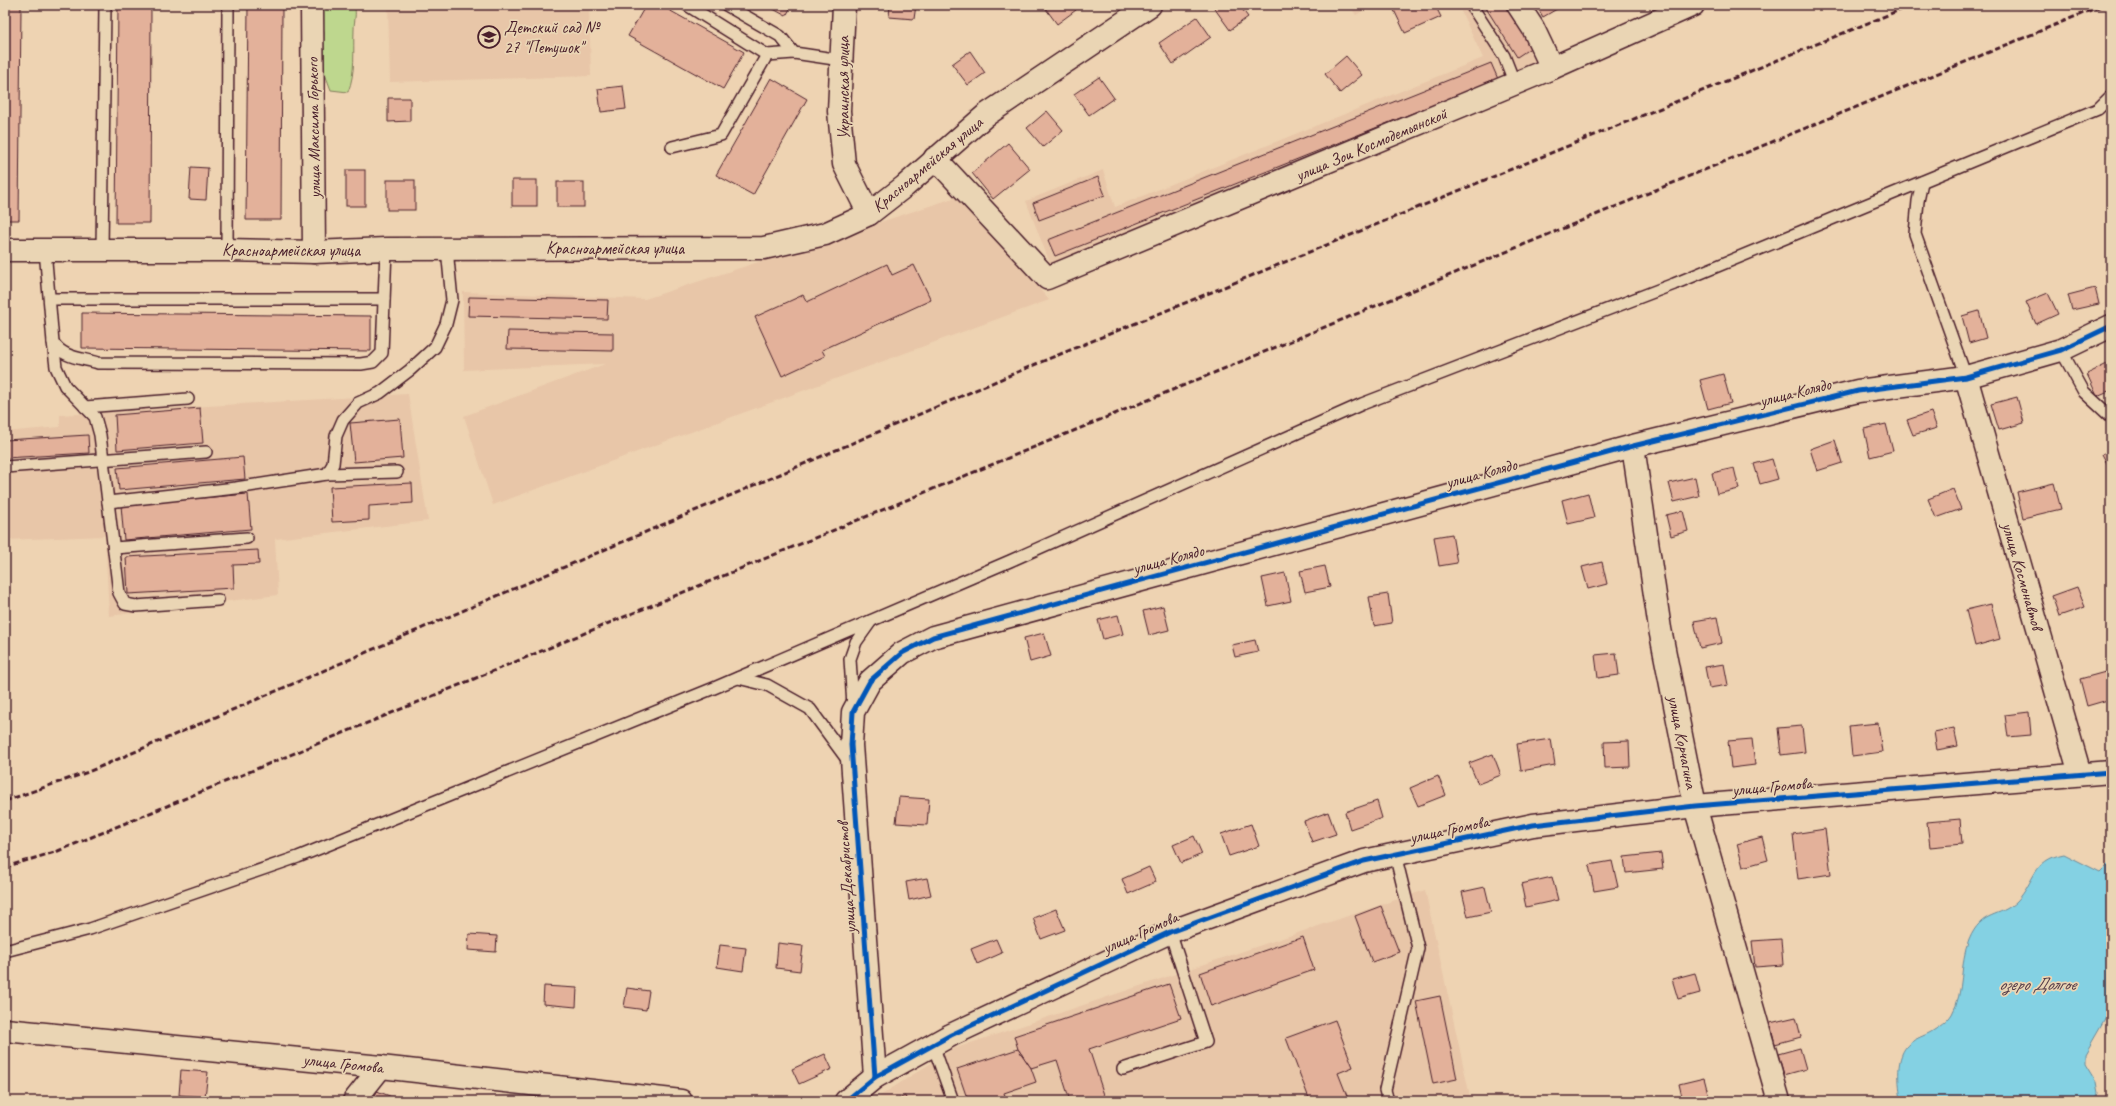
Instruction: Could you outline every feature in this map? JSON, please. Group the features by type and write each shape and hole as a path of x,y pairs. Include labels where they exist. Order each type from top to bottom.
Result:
{"street":[{"name":"улица Максима Горького","path":"312,5 314,252"},
{"name":"Украинская улица","path":"844,5 839,111 844,164 869,214"},
{"name":"Красноармейская улица","path":"5,250 227,250 314,252 386,249 764,248 825,234 869,214 905,186 935,158 986,115 1150,5"},
{"path":"1518,5 1533,28 1552,68"},
{"name":"улица Зои Космодемьянской","path":"935,158 1047,278 1515,84 1693,5"},
{"name":"улица Колядо","path":"870,681 902,653 933,637 1633,446 1858,391 1966,377 2061,350 2111,326"},
{"name":"улица Космонавтов","path":"1966,377 2080,774"},
{"name":"улица Корчагина","path":"1633,446 1660,629 1695,806 1779,1101"},
{"name":"улица Декабристов","path":"870,681 853,712 851,745 875,1077"},
{"name":"улица Громова","path":"846,1101 875,1077 933,1045 1170,932 1364,861 1533,825 1695,806 2111,772"},
{"name":"улица Громова","path":"5,1030 381,1067 681,1101"},
{"path":"354,1101 381,1067"}],"lane":[{"path":"102,250 105,5"},
{"path":"227,250 228,5"},
{"path":"687,5 766,55 794,53 841,60"},
{"path":"726,5 780,36 794,53"},
{"path":"1471,5 1504,56 1515,84"},
{"path":"672,146 721,135 766,55"},
{"path":"5,951 90,929 298,857 738,678 871,621 1362,404 1674,284 2098,110 2111,96"},
{"path":"1922,182 1918,201 1915,234 1966,377"},
{"path":"53,342 58,350 64,354 98,363 361,364 373,362 382,353 386,249"},
{"path":"327,474 333,464 336,436 343,420 358,403 380,393 410,370 436,347 446,324 452,300 447,249"},
{"path":"46,250 56,367 64,386 95,417 100,435 119,593 125,604 136,606 218,600"},
{"path":"50,299 384,300"},
{"path":"2061,350 2084,392 2111,417"},
{"path":"85,407 188,399"},
{"path":"5,467 103,461 206,452"},
{"path":"108,502 236,488 327,474 397,472"},
{"path":"114,548 247,538"},
{"path":"853,712 850,659 856,642 871,621"},
{"path":"738,678 767,685 810,709 852,768"},
{"path":"1388,1101 1385,1090 1418,948 1395,854"},
{"path":"1123,1069 1206,1042 1170,932"},
{"path":"933,1045 953,1101"}],"shaded area":[{"name":"Детский сад № 27 \"Петушок\"","path":"388,5 589,5 591,76 390,82"},
{"path":"1349,5 1372,5 1356,15"},
{"path":"1458,5 1505,5 1541,60 1501,81 1051,266 1026,201 1103,170 1115,207 1483,58"},
{"path":"960,196 1049,300 493,505 464,416 605,364 464,370 463,292 645,299"},
{"path":"408,394 428,521 275,539 278,595 109,616 105,536 5,540 5,432 60,427 60,415"},
{"path":"1425,890 1471,1101 872,1101 953,1049"}],"green space":[{"path":"325,5 354,5 355,8 353,69 351,84 348,92 331,90 322,66 324,33 322,16"}],"water":[{"name":"озеро Долгое","path":"2064,854 2100,872 2111,861 2111,1008 2085,1053 2085,1063 2096,1081 2098,1092 2096,1101 1901,1101 1899,1070 1902,1055 1910,1043 1940,1026 1952,1014 1959,996 1966,949 1974,930 1979,923 2010,907 2017,901 2040,866 2054,857"}],"building":[{"path":"5,5 21,5 19,220 5,220"},
{"path":"118,5 151,5 150,223 116,223"},
{"path":"248,5 282,5 281,220 246,220"},
{"path":"646,5 660,5 744,52 723,89 628,36"},
{"path":"766,5 792,5 786,16"},
{"path":"890,5 916,5 914,19 889,17"},
{"path":"1043,5 1072,5 1076,10 1057,24"},
{"path":"1212,5 1239,5 1248,17 1230,30"},
{"path":"1405,5 1435,5 1441,17 1405,33 1394,10"},
{"path":"1484,5 1505,5 1532,47 1517,57"},
{"path":"1536,5 1561,5 1562,6 1543,17"},
{"path":"1197,17 1211,37 1173,64 1159,43"},
{"path":"970,51 985,73 968,85 952,64"},
{"path":"1346,56 1362,75 1340,93 1325,74"},
{"path":"1491,63 1498,79 1055,256 1048,240"},
{"path":"1099,77 1114,98 1089,115 1074,94"},
{"path":"771,78 807,99 753,195 716,175"},
{"path":"623,86 626,109 601,112 598,89"},
{"path":"388,98 410,98 410,121 388,122"},
{"path":"1047,111 1063,130 1043,147 1027,128"},
{"path":"1008,143 1030,169 993,199 972,173"},
{"path":"191,167 208,168 206,200 189,199"},
{"path":"346,170 365,170 365,206 346,206"},
{"path":"1098,177 1105,195 1039,220 1033,203"},
{"path":"387,180 415,180 415,210 387,210"},
{"path":"512,180 537,180 537,206 512,206"},
{"path":"557,182 584,182 584,207 557,207"},
{"path":"887,264 892,275 914,265 931,300 822,350 825,356 782,376 755,317 803,295 807,302"},
{"path":"2111,269 2111,293 2105,270"},
{"path":"2095,288 2099,304 2072,310 2068,295"},
{"path":"2048,293 2058,314 2036,324 2026,302"},
{"path":"469,297 608,300 607,319 468,316"},
{"path":"1979,311 1986,338 1969,343 1962,316"},
{"path":"82,313 371,316 371,351 82,348"},
{"path":"508,331 613,333 613,351 507,349"},
{"path":"2111,362 2111,390 2097,396 2087,374"},
{"path":"1723,374 1731,403 1708,409 1700,380"},
{"path":"2017,397 2024,423 1999,430 1991,404"},
{"path":"200,408 203,443 117,450 115,415"},
{"path":"1931,412 1937,428 1913,435 1907,420"},
{"path":"400,419 403,458 354,462 350,423"},
{"path":"1886,424 1893,451 1870,457 1864,429"},
{"path":"88,435 89,453 5,458 5,440"},
{"path":"1835,440 1842,463 1817,471 1810,449"},
{"path":"2111,450 2111,471 2102,454"},
{"path":"243,457 245,479 119,490 117,468"},
{"path":"1772,459 1778,479 1760,484 1754,464"},
{"path":"1734,468 1739,489 1717,494 1712,473"},
{"path":"1695,477 1699,496 1674,502 1669,483"},
{"path":"412,483 413,503 369,506 369,520 332,522 330,487"},
{"path":"2054,483 2061,509 2023,518 2017,492"},
{"path":"1953,489 1961,509 1936,518 1928,499"},
{"path":"1588,493 1594,518 1568,524 1562,500"},
{"path":"248,494 251,529 124,540 121,505"},
{"path":"1683,511 1688,531 1671,536 1666,515"},
{"path":"1452,534 1457,563 1439,566 1434,537"},
{"path":"258,550 259,564 233,565 234,588 128,594 126,557"},
{"path":"1602,562 1607,584 1588,589 1582,567"},
{"path":"1325,566 1330,587 1305,592 1300,571"},
{"path":"1285,573 1291,601 1268,606 1262,578"},
{"path":"2077,587 2085,607 2059,616 2052,596"},
{"path":"1388,594 1392,623 1374,626 1369,597"},
{"path":"1991,604 2000,639 1975,646 1966,610"},
{"path":"1163,606 1169,630 1149,635 1143,611"},
{"path":"1118,615 1123,634 1103,639 1098,620"},
{"path":"1717,617 1722,643 1700,648 1694,621"},
{"path":"1044,633 1051,656 1030,662 1024,638"},
{"path":"1255,640 1258,652 1235,657 1232,645"},
{"path":"1616,653 1619,675 1598,678 1595,655"},
{"path":"1724,664 1728,685 1709,688 1705,667"},
{"path":"2109,671 2111,678 2111,699 2087,706 2080,679"},
{"path":"2029,712 2031,735 2008,737 2005,715"},
{"path":"1878,723 1882,752 1852,756 1849,726"},
{"path":"1802,726 1805,752 1781,755 1778,728"},
{"path":"1954,728 1958,746 1937,750 1934,732"},
{"path":"1551,739 1555,765 1521,771 1517,744"},
{"path":"1752,739 1755,765 1731,768 1728,741"},
{"path":"1629,741 1630,767 1605,768 1604,742"},
{"path":"1493,754 1501,775 1478,784 1469,763"},
{"path":"1438,776 1446,795 1418,806 1410,788"},
{"path":"899,797 929,799 927,825 896,823"},
{"path":"1377,801 1382,818 1350,829 1345,812"},
{"path":"1328,812 1336,834 1312,842 1304,821"},
{"path":"1960,819 1962,844 1930,847 1927,822"},
{"path":"1251,824 1259,846 1229,856 1221,834"},
{"path":"1825,829 1831,874 1798,879 1793,834"},
{"path":"1194,836 1202,854 1181,863 1173,845"},
{"path":"1762,837 1768,860 1743,867 1737,844"},
{"path":"1661,853 1663,869 1626,873 1624,857"},
{"path":"1612,861 1618,887 1594,891 1589,865"},
{"path":"1149,867 1156,882 1128,894 1122,879"},
{"path":"1552,877 1558,900 1526,907 1521,884"},
{"path":"927,878 931,895 909,900 906,882"},
{"path":"1485,887 1491,912 1468,917 1462,892"},
{"path":"1381,906 1399,952 1372,962 1355,916"},
{"path":"1056,909 1065,930 1041,939 1033,918"},
{"path":"469,934 497,936 496,952 468,950"},
{"path":"1303,937 1314,970 1211,1006 1200,973"},
{"path":"996,939 1002,953 977,964 971,949"},
{"path":"1781,939 1783,965 1755,967 1752,941"},
{"path":"778,943 803,946 800,971 776,968"},
{"path":"720,945 746,948 743,971 717,967"},
{"path":"1695,973 1700,993 1678,999 1672,979"},
{"path":"1169,984 1181,1018 1089,1049 1106,1101 1070,1101 1057,1060 1031,1068 1018,1049 1014,1036"},
{"path":"544,986 577,988 576,1007 543,1004"},
{"path":"627,988 649,991 646,1010 624,1007"},
{"path":"1440,996 1457,1079 1433,1084 1416,1001"},
{"path":"1796,1017 1801,1037 1775,1044 1770,1023"},
{"path":"1335,1020 1353,1067 1338,1073 1349,1101 1310,1101 1286,1038"},
{"path":"1800,1048 1806,1069 1784,1075 1778,1054"},
{"path":"1018,1049 1031,1068 1036,1082 1004,1093 1007,1101 968,1101 957,1069"},
{"path":"825,1054 832,1069 799,1084 792,1069"},
{"path":"181,1070 208,1072 205,1097 179,1095"},
{"path":"1704,1078 1710,1101 1683,1101 1679,1084"},
{"path":"377,1091 397,1099 396,1101 373,1101"},
{"path":"905,1096 907,1101 894,1101"}],"railway":[{"path":"5,801 88,772 1036,364 1912,5"},
{"path":"5,867 58,851 2103,5"}],"cycle path":[{"path":"875,1077 851,745 853,712 870,681 902,653 933,637 1633,446 1858,391 1966,377 2061,350 2111,326"},
{"path":"846,1101 875,1077 951,1035 1170,932 1364,861 1533,825 1695,806 2111,772"}],"place":[{"name":"Детский сад № 27 \"Петушок\"","path":"489,37"}]}
